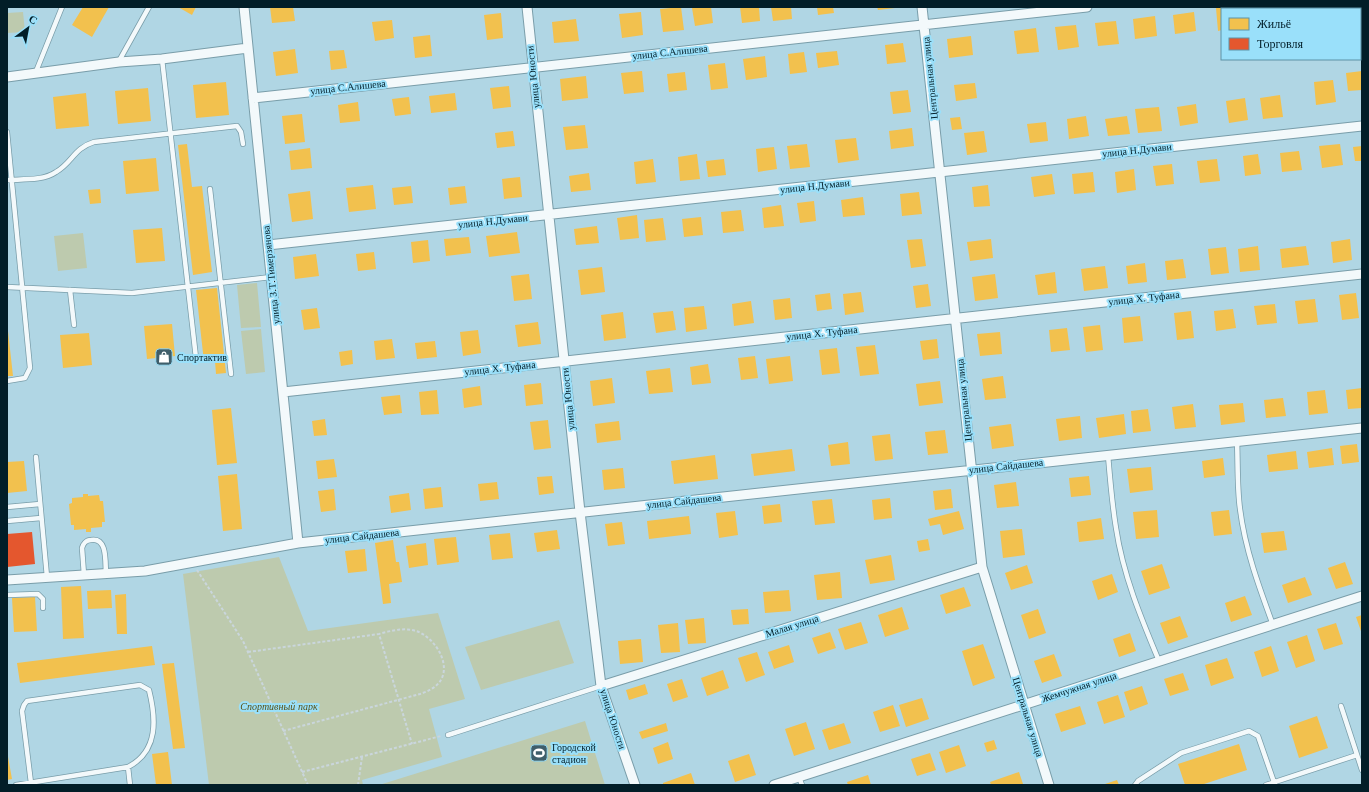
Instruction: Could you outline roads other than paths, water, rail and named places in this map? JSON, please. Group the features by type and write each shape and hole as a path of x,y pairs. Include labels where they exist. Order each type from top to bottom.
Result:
{"street":[{"name":"улица З.Т.Тимерзянова","path":"244,7 298,543"},
{"name":"улица Юности","path":"527,7 532,68 580,512 601,686 635,785"},
{"name":"Центральная улица","path":"922,7 982,567 1049,785"},
{"name":"улица С.Алишева","path":"253,98 1086,7"},
{"path":"7,77 118,62 162,59 248,48"},
{"name":"улица Н.Думави","path":"268,245 1362,126"},
{"name":"улица Х. Туфана","path":"283,392 1362,274"},
{"name":"улица Сайдашева","path":"7,580 145,572 298,543 1362,428"},
{"name":"Малая улица","path":"601,686 982,567"},
{"name":"Жемчужная улица","path":"774,785 801,781 1025,705 1362,596"}],"lane":[{"path":"35,74 62,7"},
{"path":"118,62 149,7"},
{"path":"162,59 196,358"},
{"path":"9,180 51,175 62,167 80,148 90,143 237,126 241,132 243,144"},
{"path":"7,132 9,180 30,368 25,378 7,381"},
{"path":"210,189 231,374"},
{"path":"7,287 132,293 271,277"},
{"path":"70,290 74,325"},
{"path":"1237,441 1240,509 1246,544 1257,582 1273,625"},
{"path":"1108,455 1116,528 1123,563 1134,601 1159,661"},
{"path":"36,457 47,578"},
{"path":"7,507 40,504"},
{"path":"7,521 41,518"},
{"path":"84,575 82,548 87,541 92,539 100,542 103,546 106,574"},
{"path":"7,595 38,594 43,599 43,608"},
{"path":"16,785 42,783 128,767 136,763 144,753 155,729 149,690 140,685 27,701 22,711 31,783"},
{"path":"448,735 601,686"},
{"path":"1340,706 1362,770"},
{"path":"1135,785 1138,781 1181,752 1249,731 1258,736 1274,784"},
{"path":"1266,785 1274,784 1357,755"},
{"path":"128,767 130,785"}],"place":[{"name":"Спортактив","path":"164,357"},
{"name":"Городской стадион","path":"539,753"}],"park label":[{"name":"Спортивный парк","path":"279,706"}]}
